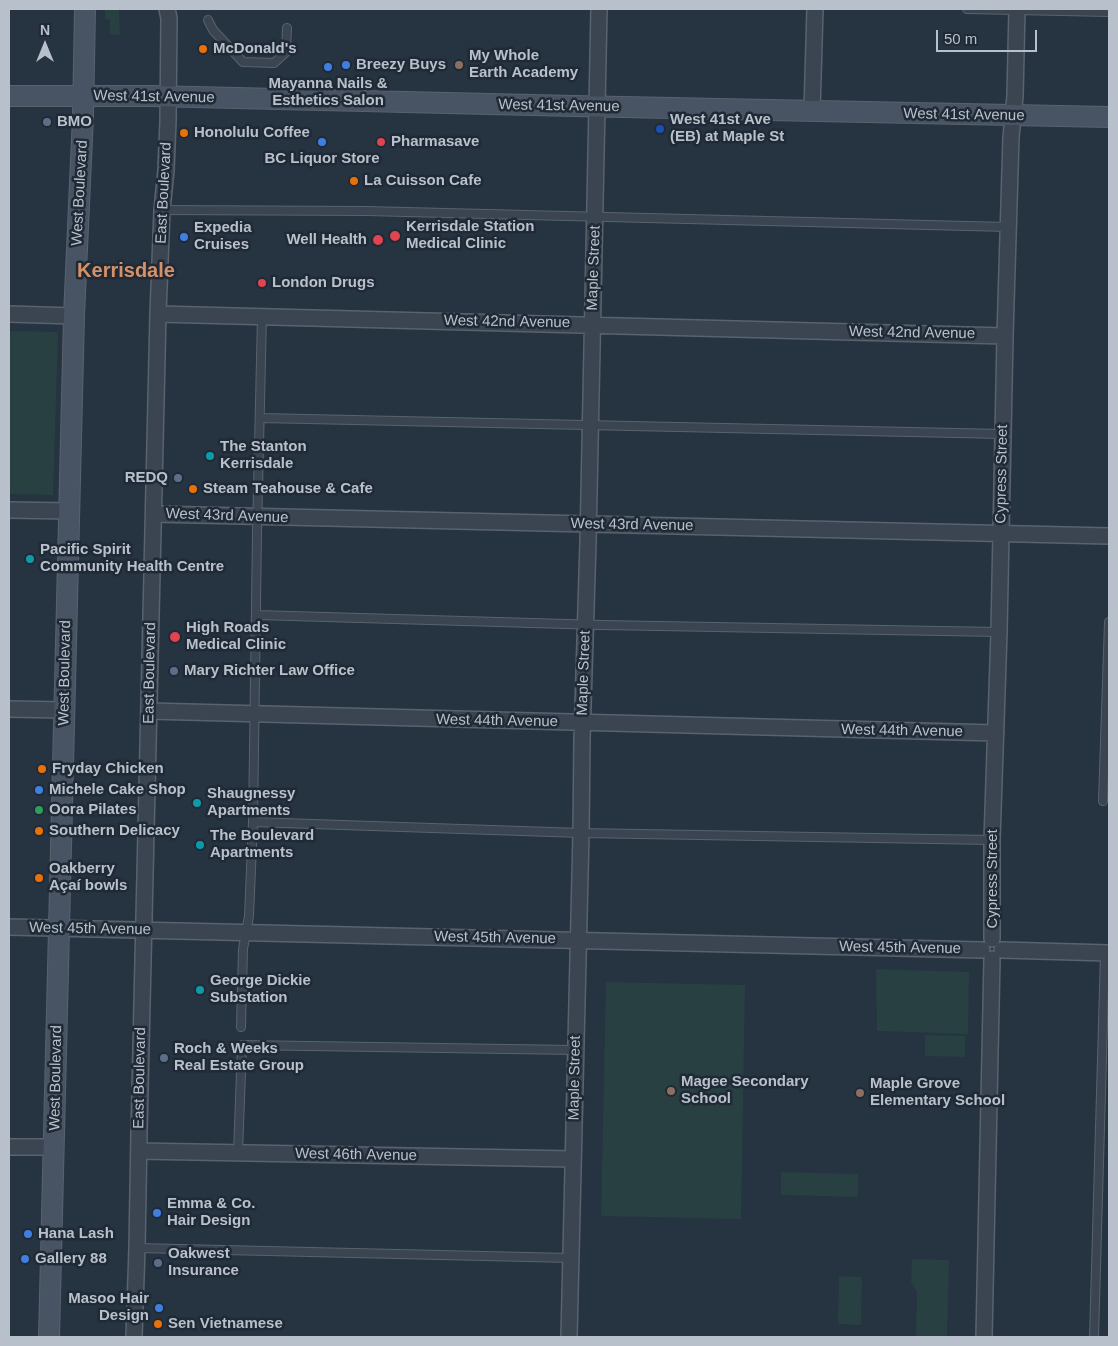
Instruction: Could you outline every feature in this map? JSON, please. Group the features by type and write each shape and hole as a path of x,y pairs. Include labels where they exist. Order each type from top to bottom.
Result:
{"street":[{"name":"West Boulevard","path":"49,1337 74,316 84,96 85,9"},
{"name":"East Boulevard","path":"134,1337 138,1248 158,314 168,96 169,18 167,9"},
{"name":"Maple Street","path":"569,1337 599,9"},
{"path":"812,111 815,9"},
{"name":"Cypress Street","path":"984,1337 992,950 992,840 999,632 1008,227 1017,9"},
{"name":"West 41st Avenue","path":"9,96 168,96 1109,117"},
{"path":"9,314 74,316"},
{"name":"West 42nd Avenue","path":"158,314 1005,336"},
{"path":"9,510 69,511"},
{"name":"West 43rd Avenue","path":"154,514 1109,536"},
{"path":"9,709 64,710"},
{"name":"West 44th Avenue","path":"149,711 996,733"},
{"name":"West 45th Avenue","path":"9,927 1107,953"},
{"path":"9,1147 54,1147"},
{"name":"West 46th Avenue","path":"139,1151 573,1159"}],"lane":[{"path":"967,9 1109,12"},
{"path":"208,20 214,30 243,62 274,63 286,52 287,28"},
{"path":"162,210 366,211 1008,227"},
{"path":"241,1027 243,949 250,916 253,822 262,316"},
{"path":"260,418 1003,434"},
{"path":"257,614 586,624 999,632"},
{"path":"1103,801 1109,622"},
{"path":"253,822 581,833 992,840"},
{"path":"1094,1337 1107,953"},
{"path":"238,1153 242,1045 575,1050"},
{"path":"138,1248 570,1258"}],"green space":[{"path":"105,9 119,9 120,35 110,34 110,20 105,19"},
{"path":"9,331 58,332 53,495 9,494"},
{"path":"876,969 969,972 968,1034 877,1031"},
{"path":"606,982 745,985 741,1219 601,1216"},
{"path":"925,1035 965,1036 965,1057 925,1056"},
{"path":"781,1172 858,1174 858,1197 781,1195"},
{"path":"912,1259 949,1260 947,1337 916,1337 917,1292 911,1282"},
{"path":"839,1276 862,1277 861,1325 838,1324"}],"place":[{"name":"McDonald's","path":"203,49"},
{"name":"Breezy Buys","path":"346,65"},
{"name":"My Whole Earth Academy","path":"459,65"},
{"name":"Mayanna Nails & Esthetics Salon","path":"328,67"},
{"name":"BMO","path":"47,122"},
{"name":"West 41st Ave (EB) at Maple St","path":"660,129"},
{"name":"Honolulu Coffee","path":"184,133"},
{"name":"BC Liquor Store","path":"322,142"},
{"name":"Pharmasave","path":"381,142"},
{"name":"La Cuisson Cafe","path":"354,181"},
{"name":"Kerrisdale Station Medical Clinic","path":"395,236"},
{"name":"Expedia Cruises","path":"184,237"},
{"name":"Well Health","path":"378,240"},
{"name":"London Drugs","path":"262,283"},
{"name":"The Stanton Kerrisdale","path":"210,456"},
{"name":"REDQ","path":"178,478"},
{"name":"Steam Teahouse & Cafe","path":"193,489"},
{"name":"Pacific Spirit Community Health Centre","path":"30,559"},
{"name":"High Roads Medical Clinic","path":"175,637"},
{"name":"Mary Richter Law Office","path":"174,671"},
{"name":"Fryday Chicken","path":"42,769"},
{"name":"Michele Cake Shop","path":"39,790"},
{"name":"Shaugnessy Apartments","path":"197,803"},
{"name":"Oora Pilates","path":"39,810"},
{"name":"Southern Delicacy","path":"39,831"},
{"name":"The Boulevard Apartments","path":"200,845"},
{"name":"Oakberry Açaí bowls","path":"39,878"},
{"name":"George Dickie Substation","path":"200,990"},
{"name":"Roch & Weeks Real Estate Group","path":"164,1058"},
{"name":"Magee Secondary School","path":"671,1091"},
{"name":"Maple Grove Elementary School","path":"860,1093"},
{"name":"Emma & Co. Hair Design","path":"157,1213"},
{"name":"Hana Lash","path":"28,1234"},
{"name":"Gallery 88","path":"25,1259"},
{"name":"Oakwest Insurance","path":"158,1263"},
{"name":"Masoo Hair Design","path":"159,1308"},
{"name":"Sen Vietnamese","path":"158,1324"}],"district":[{"name":"Kerrisdale","path":"126,271"}]}
